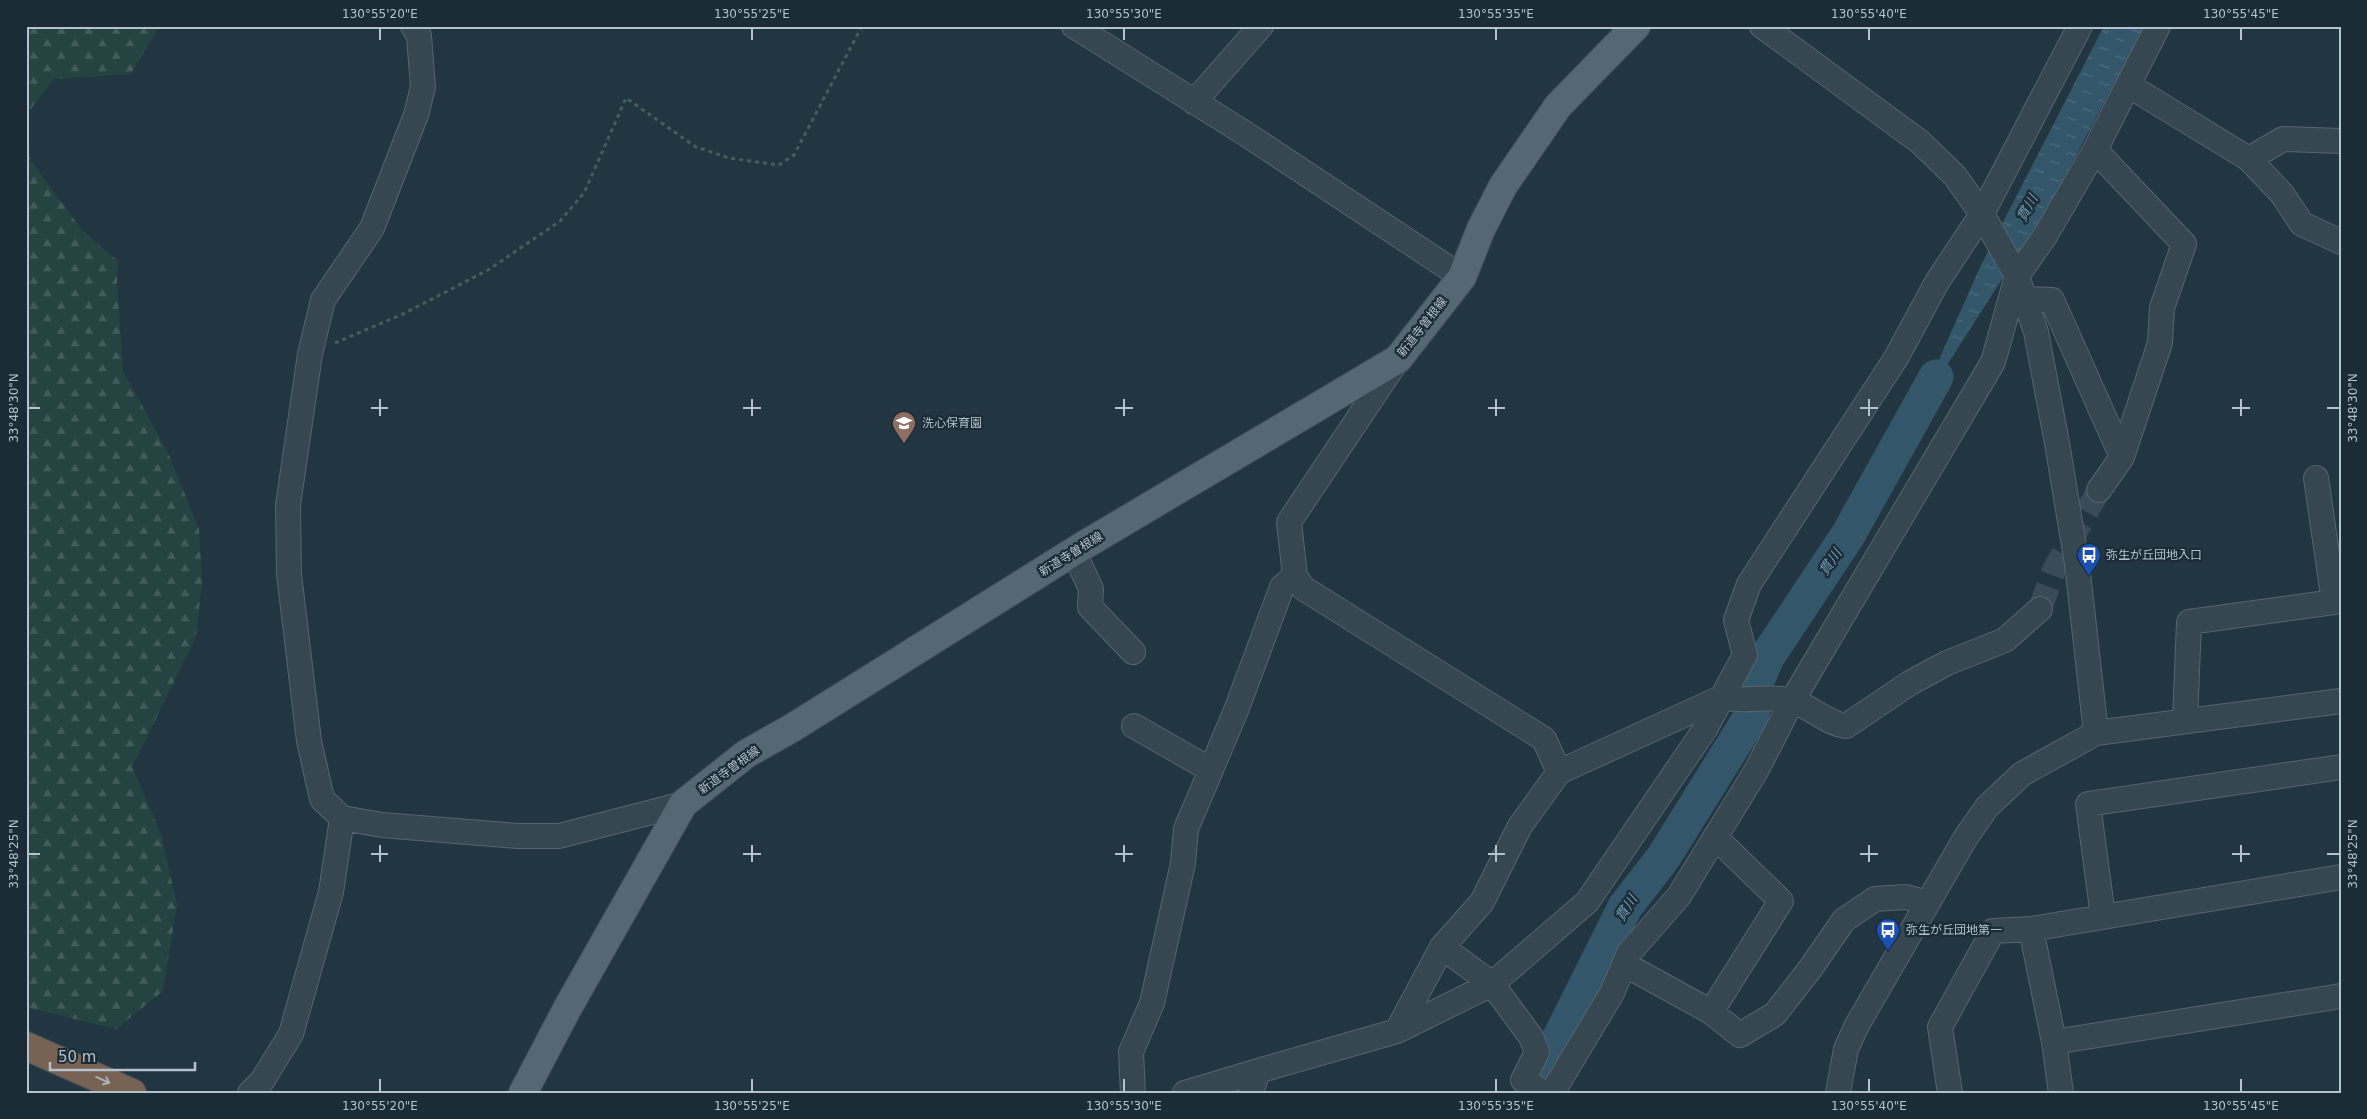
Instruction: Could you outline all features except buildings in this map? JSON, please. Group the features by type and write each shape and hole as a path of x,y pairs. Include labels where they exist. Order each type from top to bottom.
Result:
{"highway":[{"path":"26,1046 130,1092"}],"main road":[{"name":"新道寺曽根線","path":"523,1093 567,1009 683,804 746,754 792,728 1074,552 1398,359 1462,277 1482,228 1503,186 1558,106 1636,26"}],"street":[{"path":"413,26 419,36 423,87 416,115 372,228 323,300 310,354 288,505 289,574 309,741 322,799 342,818 382,825 518,836 559,836 683,804"},
{"path":"1074,26 1462,277"},
{"path":"1194,102 1260,26"},
{"path":"1762,26 1920,142 1955,176 1982,214 2017,276 2036,332 2057,443 2076,564 2096,733"},
{"path":"1185,1093 1254,1082 1396,1031 1494,986 1587,902 1705,729 1729,699 1745,655 1736,620 1749,584 1896,358 1937,282 1982,214 2080,26"},
{"path":"1552,1093 1612,993 1629,953 1679,896 1756,772 1787,700 1993,362 2017,276 2045,236 2095,150 2158,26"},
{"path":"2128,85 2249,159 2282,194 2302,224 2341,242"},
{"path":"2249,159 2283,139 2341,141"},
{"path":"2095,150 2184,244 2162,308 2160,343 2122,457 2099,490"},
{"path":"2025,299 2052,300 2122,457"},
{"path":"1398,359 1289,522 1296,576 1303,588 1544,739 1559,772"},
{"path":"2185,721 2189,622 2334,602 2316,478"},
{"path":"1074,552 1091,589 1090,607 1133,652"},
{"path":"1133,1093 1131,1052 1152,1003 1183,863 1186,829 1237,708 1282,587 1296,576"},
{"path":"1396,1031 1442,947 1482,902 1520,826 1559,772 1729,699 1787,700 1834,724 1846,726 1910,683 1947,663 2005,640 2040,609"},
{"path":"1838,1093 1846,1049 1857,1025 1966,837 1987,808 2022,774 2096,733 2341,701"},
{"path":"1134,726 1211,770"},
{"path":"2103,916 2088,804 2341,766"},
{"path":"250,1093 262,1081 291,1034 331,892 342,818"},
{"path":"1711,1012 1781,901 1716,837"},
{"path":"1950,1093 1940,1027 1993,931 2031,929 2341,877"},
{"path":"1624,964 1711,1012 1740,1035 1775,1014 1810,969 1844,920 1875,899 1906,897 1928,903"},
{"path":"2031,929 2054,1042 2061,1093"},
{"path":"1442,947 1494,986 1531,1037 1537,1052 1523,1080 1536,1088"},
{"path":"2054,1042 2341,996"}],"path":[{"path":"310,354 403,314 488,270 560,222 584,192 626,98 696,147 729,158 780,165 794,155 862,26"}],"green space":[{"path":"26,26 159,26 131,74 54,79 26,115"},
{"path":"26,126 31,161 82,230 118,261 117,283 123,371 168,453 199,529 202,581 196,637 132,767 161,834 177,905 163,991 116,1029 26,1007"}],"water":[{"path":"2104,26 2145,26 2049,206 1913,418 1981,265"}],"waterway":[{"name":"貫川","path":"1532,1093 1625,907 1663,858 1752,715 1756,683 1767,657 1848,535 1936,377"}],"tunnel":[{"path":"2040,609 2054,570 2099,490"}],"place":[{"name":"洗心保育園","path":"904,444"},
{"name":"弥生が丘団地入口","path":"2089,576"},
{"name":"弥生が丘団地第一","path":"1888,951"}]}
